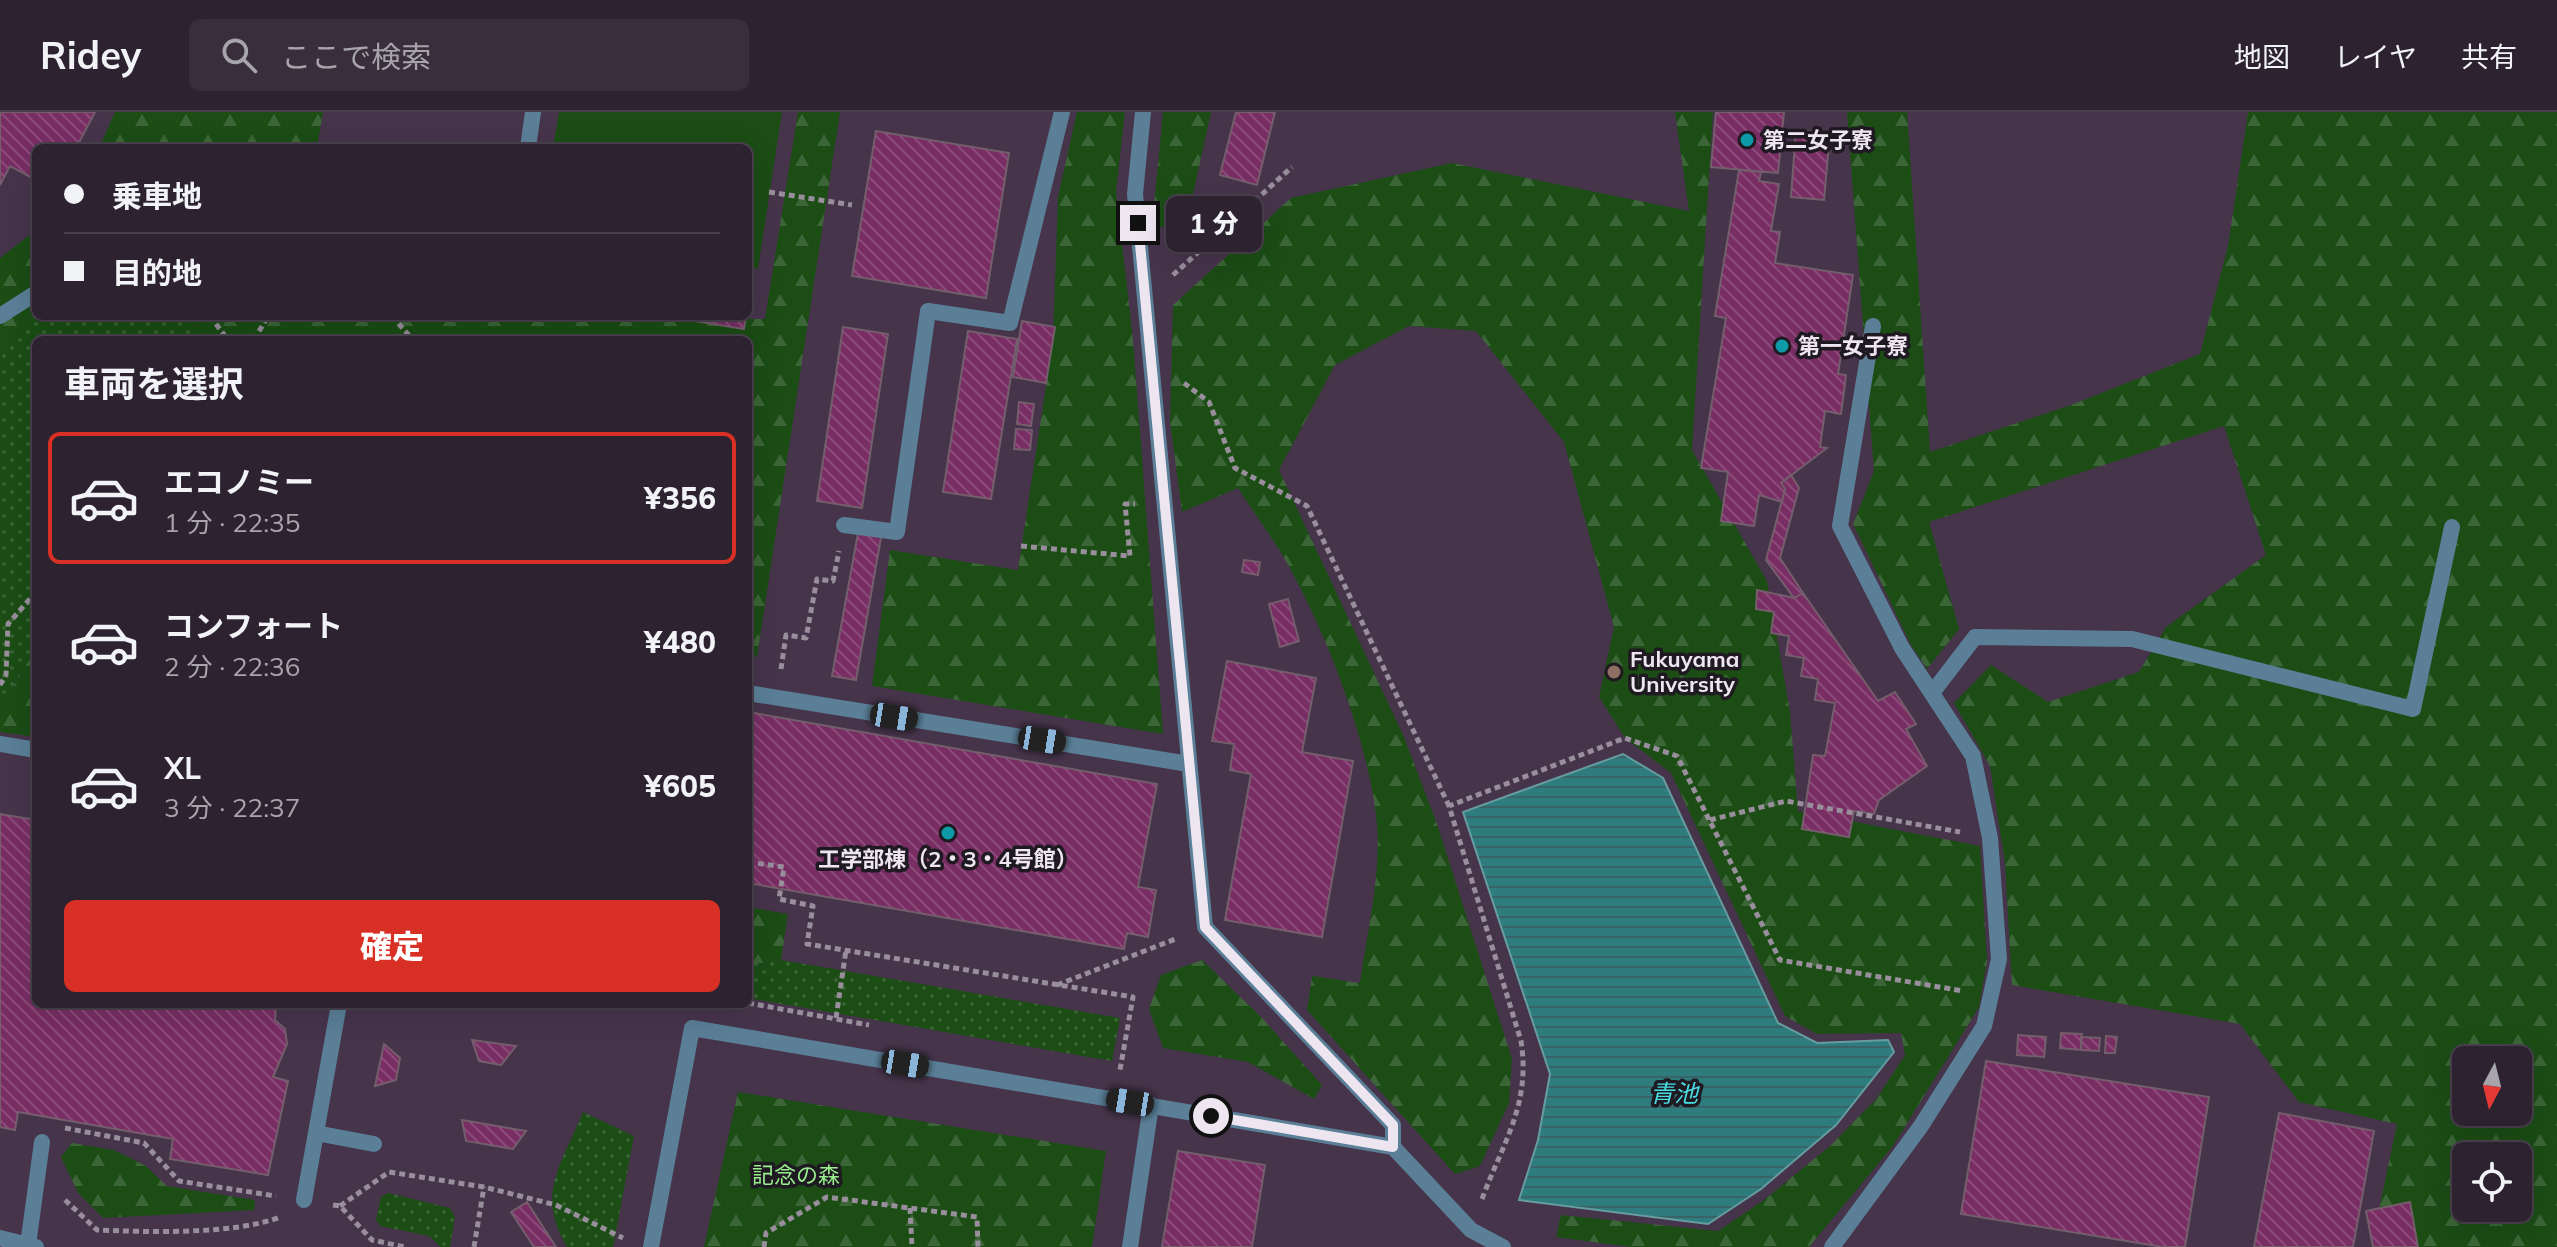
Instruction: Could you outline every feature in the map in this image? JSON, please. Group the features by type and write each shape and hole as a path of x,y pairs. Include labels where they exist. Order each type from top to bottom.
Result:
{"lane":[{"path":"529,144 533,112"},
{"path":"844,525 897,532 928,311 1010,323 1062,112"},
{"path":"1143,112 1135,194 1205,927 1393,1125 1393,1147"},
{"path":"0,316 32,296"},
{"path":"1832,1247 1921,1126 1984,1026 1999,959 1990,838 1973,756 1902,648 1840,526 1873,326"},
{"path":"1932,693 1975,637 2132,639 2413,709 2452,527"},
{"path":"752,694 1189,764"},
{"path":"0,744 32,749"},
{"path":"298,1199 316,1133 338,1008"},
{"path":"651,1247 692,1028 1393,1147 1471,1230 1503,1247"},
{"path":"1130,1247 1151,1105"},
{"path":"316,1133 374,1144"},
{"path":"0,1238 32,1246 42,1142"}],"path":[{"path":"1147,312 1177,270 1292,167"},
{"path":"769,192 852,205"},
{"path":"396,320 410,336"},
{"path":"1151,358 1209,402 1235,468 1307,506 1449,806 1521,1041 1526,1072 1516,1115 1471,1230"},
{"path":"1021,546 1130,556 1125,504 1164,502"},
{"path":"776,698 786,635 806,638 817,579 833,581 844,525"},
{"path":"0,685 6,675 8,624 32,597"},
{"path":"1449,806 1625,738 1677,756 1780,960 1991,997"},
{"path":"1710,820 1786,801 1990,838"},
{"path":"752,863 784,867 779,899 813,906 807,944 1133,997 1120,1071"},
{"path":"1056,985 1205,927"},
{"path":"836,1018 846,950"},
{"path":"42,1142 54,1126 144,1143 179,1181 340,1206 372,1240 405,1247"},
{"path":"340,1206 389,1172 484,1187 556,1205 630,1241"},
{"path":"474,1247 484,1187"},
{"path":"62,1192 67,1205 97,1230 140,1232 257,1225 280,1218 298,1199"},
{"path":"764,1247 766,1233 827,1197 977,1217 978,1247"},
{"path":"910,1208 912,1247"}],"shaded area":[{"name":"Fukuyama University","path":"0,112 2398,112 2453,1142 2452,1222 2458,1222 2459,1247 0,1247"}],"green space":[{"path":"115,112 323,112 318,144 101,144"},
{"path":"559,112 782,112 758,269 752,268 752,144 554,144"},
{"path":"798,112 840,112 757,657 752,656 752,336 204,336 189,320 752,320 765,319"},
{"path":"1077,112 1125,112 1116,191 1133,340 1163,734 872,686 890,550 1018,570 1053,340 1058,197"},
{"path":"1163,112 1211,112 1190,208 1179,231 1152,225"},
{"path":"1675,112 1713,112 1692,450 1767,581 1790,712 1798,811 1980,846 1987,961 1979,1007 1893,1146 1809,1247 1631,1247 1556,1237 1561,1215 1718,1231 1764,1200 1830,1146 1877,1098 1905,1055 1901,1033 1817,1034 1785,1016 1671,773 1625,738 1599,697 1614,627 1564,442 1476,331 1409,326 1335,365 1279,470 1404,737 1437,824 1512,1059 1509,1103 1480,1166 1455,1174 1307,1010 1312,976 1360,983 1378,845 1366,762 1346,694 1305,598 1279,549 1238,488 1182,512 1170,422 1173,305 1291,198 1452,163 1689,211"},
{"path":"1847,112 1907,112 1930,452 2071,405 2200,354 2228,246 2248,112 2557,112 2557,1247 2371,1247 2397,1124 2299,1102 2240,1024 2012,985 2005,863 1990,766 1954,703 1991,665 2048,702 2139,672 2166,627 2266,555 2224,426 1929,522 1959,629 1927,669 1911,645 1853,524 1874,471"},
{"path":"32,233 32,317 0,345 0,258"},
{"path":"32,317 32,320 189,320 204,336 32,336 32,656 0,708 0,345"},
{"path":"32,656 32,736 0,732 0,708"},
{"path":"752,908 788,914 781,960 752,964"},
{"path":"781,960 1120,1018 1112,1061 752,999 752,964"},
{"path":"1202,960 1262,1018 1322,1085 1314,1099 1248,1062 1163,1048 1149,1009 1161,975"},
{"name":"記念の森","path":"738,1092 1106,1151 1092,1247 704,1247"},
{"path":"583,1112 634,1136 613,1247 567,1247 553,1211 555,1179"},
{"path":"72,1143 114,1150 146,1166 167,1186 255,1200 254,1210 103,1218 78,1193 61,1157"},
{"path":"388,1193 450,1208 455,1217 450,1247 441,1247 429,1236 380,1226 376,1219 381,1197"}],"water":[{"name":"青池","path":"1623,754 1663,778 1778,1023 1817,1043 1888,1040 1894,1052 1836,1125 1761,1189 1708,1224 1519,1200 1538,1140 1550,1074 1463,812"}],"building":[{"path":"0,112 95,112 78,144 32,144 32,178 10,166 0,185"},
{"path":"1236,112 1275,112 1257,185 1220,175"},
{"name":"第二女子寮","path":"1716,112 1784,112 1778,173 1711,167"},
{"path":"1796,130 1830,133 1824,200 1791,197"},
{"path":"876,131 1009,153 986,298 852,276"},
{"name":"第一女子寮","path":"1739,170 1761,172 1759,181 1779,184 1771,231 1780,232 1775,263 1853,275 1838,374 1846,375 1841,414 1825,411 1820,447 1827,448 1781,483 1785,489 1782,502 1759,495 1754,526 1721,521 1728,472 1701,468 1726,318 1715,316"},
{"path":"689,320 745,320 744,329"},
{"path":"1022,321 1055,327 1046,383 1013,377"},
{"path":"843,327 888,334 862,508 817,501"},
{"path":"968,331 1017,339 991,499 943,492"},
{"path":"1019,402 1034,404 1031,426 1017,424"},
{"path":"1016,429 1032,430 1030,450 1014,449"},
{"path":"1791,475 1799,488 1780,558 1803,593 1794,598 1766,560 1785,489 1781,483"},
{"path":"860,522 883,526 856,680 832,676"},
{"path":"1244,560 1260,562 1258,575 1242,572"},
{"path":"1757,590 1794,598 1803,593 1878,701 1895,692 1916,724 1906,729 1927,766 1879,800 1874,814 1854,811 1849,837 1802,829 1813,755 1825,756 1835,703 1815,700 1818,679 1801,676 1804,658 1786,655 1789,636 1771,633 1774,612 1756,609"},
{"path":"1288,599 1299,641 1280,647 1269,604"},
{"path":"1227,661 1316,678 1302,752 1353,761 1322,937 1225,920 1251,774 1230,770 1234,744 1212,741"},
{"name":"工学部棟（2・3・4号館）","path":"752,713 1157,784 1138,887 1156,890 1148,937 1127,933 1124,949 752,884"},
{"path":"0,814 32,819 32,1008 276,1008 275,1020 285,1029 287,1044 273,1077 288,1081 268,1175 170,1159 173,1139 18,1112 15,1130 0,1127"},
{"path":"2061,1033 2082,1034 2081,1050 2060,1048"},
{"path":"2018,1035 2046,1037 2044,1057 2017,1055"},
{"path":"2106,1036 2117,1037 2115,1053 2105,1053"},
{"path":"2081,1037 2100,1038 2099,1051 2081,1050"},
{"path":"472,1040 516,1046 501,1065 479,1061"},
{"path":"384,1044 400,1058 396,1080 375,1086"},
{"path":"1986,1061 2209,1097 2185,1247 2163,1247 1961,1214"},
{"path":"2279,1113 2374,1131 2353,1247 2254,1247"},
{"path":"462,1120 526,1131 513,1149 466,1141"},
{"path":"1178,1151 1265,1165 1252,1247 1162,1247"},
{"path":"527,1202 556,1247 534,1247 511,1212"},
{"path":"2410,1202 2418,1247 2373,1247 2366,1211"}],"place":[{"name":"第二女子寮","path":"1747,140"},
{"name":"第一女子寮","path":"1782,346"},
{"name":"Fukuyama University","path":"1614,672"},
{"name":"工学部棟（2・3・4号館）","path":"948,833"}],"route":[{"path":"1138,223 1205,927 1393,1125 1393,1147 1211,1116"}]}
